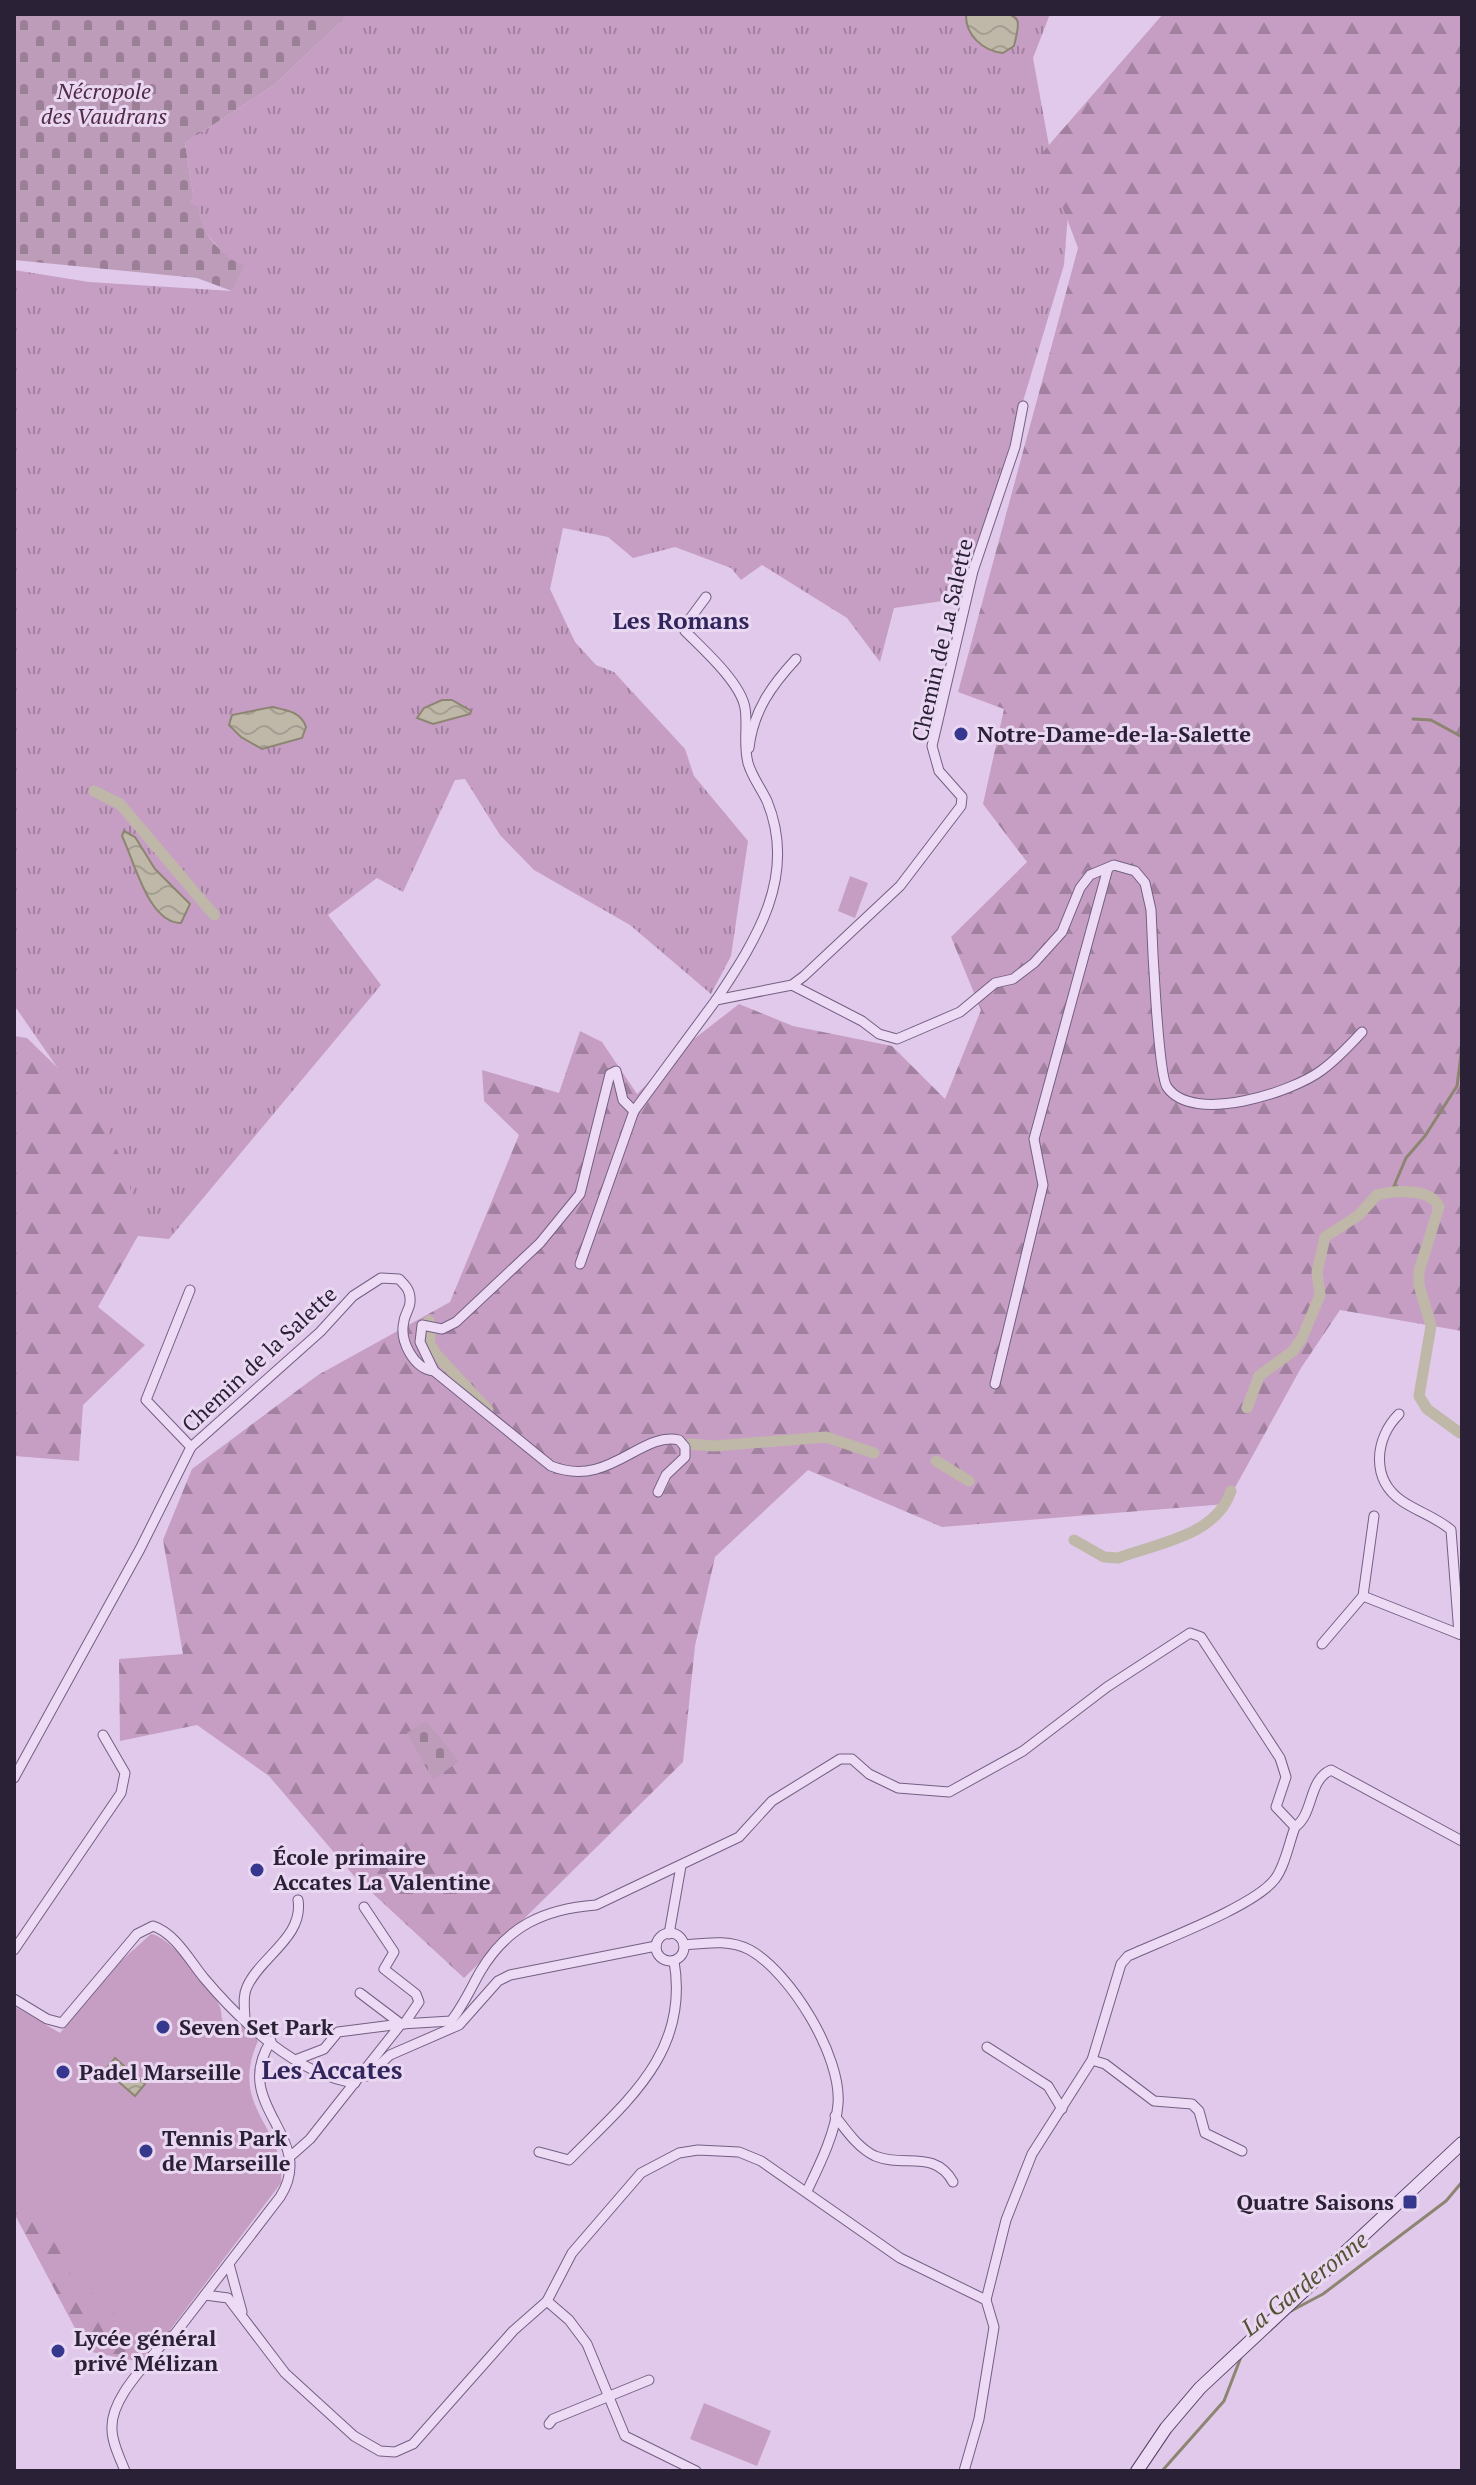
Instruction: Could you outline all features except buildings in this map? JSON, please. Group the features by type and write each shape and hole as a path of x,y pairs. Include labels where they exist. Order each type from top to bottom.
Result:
{"main road":[{"path":"1137,2471 1166,2428 1200,2388 1462,2143"}],"street":[{"name":"Chemin de La Salette","path":"792,985 900,886 961,806 962,797 939,771 932,746 973,571 1015,447 1023,406"},
{"path":"580,1264 634,1111 744,958 776,887 772,820 748,763 745,708 738,691 712,657 685,631 706,597"},
{"path":"748,763 758,710 777,679 796,659"},
{"path":"716,1000 792,985 862,1021 879,1034 897,1039 960,1012 995,983 1013,979 1034,963 1062,932 1080,888 1090,875 1114,865 1135,871 1145,883 1151,910 1162,1075 1178,1099 1193,1103 1236,1103 1284,1089 1321,1072 1362,1032"},
{"path":"995,1384 1043,1185 1034,1139 1108,868"},
{"path":"634,1111 623,1100 616,1071 610,1074 593,1131 580,1194 540,1243 456,1322 442,1329 430,1325 419,1332 420,1342 434,1371 551,1466 568,1473 590,1471 625,1458 663,1437 685,1447 685,1457 666,1475 658,1492"},
{"name":"Chemin de la Salette","path":"14,1778 140,1549 191,1447 320,1332 353,1296 381,1278 399,1279 409,1290 410,1303 403,1324 405,1345 412,1358 434,1371"},
{"path":"190,1290 146,1400 191,1447"},
{"path":"1363,1596 1460,1635 1451,1530 1438,1519 1403,1502 1384,1478 1378,1451 1381,1438 1399,1414"},
{"path":"1322,1644 1363,1596 1374,1516"},
{"path":"294,2058 318,2053 338,2032 451,2021 498,1944 528,1923 574,1907 596,1905 739,1837 772,1801 840,1759 852,1759 881,1781 898,1788 949,1792 1023,1751 1107,1687 1196,1632 1280,1758 1286,1777 1276,1807 1295,1827"},
{"path":"14,1950 121,1793 125,1773 103,1735"},
{"path":"964,2471 979,2419 994,2327 986,2300 995,2257 1018,2187 1049,2123 1062,2109 1092,2060 1122,1963 1128,1956 1244,1902 1270,1884 1277,1877 1295,1827 1302,1823 1318,1781 1331,1770 1462,1841"},
{"path":"669,1934 681,1866"},
{"path":"245,2020 246,1988 293,1930 300,1910 298,1900"},
{"path":"292,2155 310,2139 419,2002 416,1994 384,1969 394,1952 364,1907"},
{"path":"14,1999 47,2019 62,2023 137,1934 153,1926 167,1933 225,2003 294,2058 327,2075 346,2094"},
{"path":"669,1934 679,1937 684,1945 681,1955 674,1961 660,1957 656,1946 669,1934"},
{"path":"684,1945 737,1944 774,1969 813,2021 829,2053 838,2104 807,2191"},
{"path":"327,2075 357,2080 401,2050 459,2025 498,1981 526,1971 656,1946"},
{"path":"539,2152 569,2160 642,2088 662,2054 670,2028 676,1977 674,1961"},
{"path":"481,1970 498,1981"},
{"path":"360,1993 403,2024"},
{"path":"125,2471 111,2430 114,2413 166,2339 174,2335 288,2184 292,2155 267,2109 260,2087 259,2065 271,2041"},
{"path":"987,2047 1048,2086 1062,2109"},
{"path":"1092,2060 1105,2064 1154,2101 1192,2104 1199,2111 1205,2133 1242,2151"},
{"path":"835,2116 871,2154 889,2161 932,2161 946,2170 953,2182"},
{"path":"205,2295 228,2298 242,2312 268,2353 315,2401 367,2446 395,2452 413,2444 513,2331 547,2301 572,2253 641,2173 669,2157 714,2149 739,2152 761,2161 900,2258 986,2300"},
{"path":"229,2264 242,2312"},
{"path":"547,2301 579,2332 620,2428 631,2441 681,2461 696,2471"},
{"path":"549,2424 553,2419 649,2380"}],"green space":[{"name":"Nécropole des Vaudrans","path":"14,14 349,14 274,85 185,143 193,195 190,202 199,208 207,234 229,257 244,265 232,291 197,278 14,260"},
{"path":"349,14 1050,14 1033,58 1054,173 1068,213 1064,265 964,598 894,608 880,662 847,618 762,565 741,580 731,568 675,547 633,558 608,537 563,528 550,589 575,642 596,665 614,672 685,749 694,776 748,841 731,956 711,994 630,925 534,870 500,835 465,779 455,780 403,892 377,878 328,915 381,985 169,1239 138,1236 59,1070 14,1005 14,270 89,282 232,291 230,262 203,229 189,202 193,195 185,143 274,85"},
{"path":"1163,14 1462,14 1462,1331 1340,1310 1301,1368 1226,1504 942,1527 808,1470 715,1557 695,1646 683,1762 464,1978 354,1876 269,1776 197,1725 120,1741 119,1659 183,1654 163,1540 192,1469 318,1375 450,1302 519,1135 484,1101 482,1070 559,1093 580,1031 602,1042 637,1094 685,1046 739,1004 793,1026 892,1046 945,1099 981,1010 951,937 1027,862 983,804 1004,709 958,692 1078,248 1042,153"},
{"path":"850,876 868,883 855,918 838,911"},
{"path":"14,1036 27,1038 99,1108 128,1176 139,1234 98,1307 145,1345 83,1405 79,1461 14,1456"},
{"path":"426,1721 459,1761 433,1780 407,1733"},
{"name":"Tennis Park de Marseille","path":"151,1934 168,1943 200,1976 216,1999 229,2028 241,2024 251,2030 258,2041 251,2064 250,2083 253,2100 275,2146 281,2183 155,2350 71,2275 53,2237 14,2188 14,2006 60,2033 122,1960"},
{"path":"14,2069 171,2328 141,2362 87,2351 14,2213"},
{"path":"704,2403 771,2431 757,2466 690,2439"}],"water":[{"path":"1001,13 1013,16 1018,25 1014,46 1003,53 982,45 972,35 966,14"},
{"path":"442,700 452,700 471,711 470,714 433,724 417,718 424,708"},
{"path":"272,707 301,718 306,727 302,738 262,749 241,737 229,725 232,715"},
{"path":"124,831 135,837 155,869 190,904 181,923 169,920 151,902 122,836"},
{"path":"115,2058 145,2084 135,2096 105,2070"}],"waterway":[{"path":"1413,719 1431,720 1462,737"},
{"path":"94,791 120,804 214,915"},
{"path":"1391,1193 1406,1158 1425,1136 1457,1086 1462,1047"},
{"path":"1247,1408 1259,1376 1293,1351 1302,1338 1320,1295 1317,1272 1325,1237 1359,1215 1377,1195 1412,1192 1428,1196 1439,1207 1419,1271 1419,1285 1431,1326 1419,1396 1427,1409 1460,1433"},
{"path":"429,1321 430,1344 436,1354 488,1410"},
{"path":"690,1444 714,1446 826,1437 874,1453"},
{"path":"936,1461 969,1481"},
{"path":"1074,1540 1104,1557 1118,1558 1199,1528 1213,1518 1231,1491"},
{"name":"La Garderonne","path":"1291,2311 1323,2294 1446,2201 1462,2182"},
{"name":"La Garderonne","path":"1162,2471 1224,2401 1241,2357"}],"place":[{"name":"Notre-Dame-de-la-Salette","path":"961,734"},
{"name":"École primaire Accates La Valentine","path":"257,1870"},
{"name":"Seven Set Park","path":"163,2027"},
{"name":"Padel Marseille","path":"63,2072"},
{"name":"Tennis Park de Marseille","path":"146,2151"},
{"name":"Quatre Saisons","path":"1410,2202"},
{"name":"Lycée général privé Mélizan","path":"58,2351"}],"district":[{"name":"Les Romans","path":"681,621"},
{"name":"Les Accates","path":"332,2070"}]}
